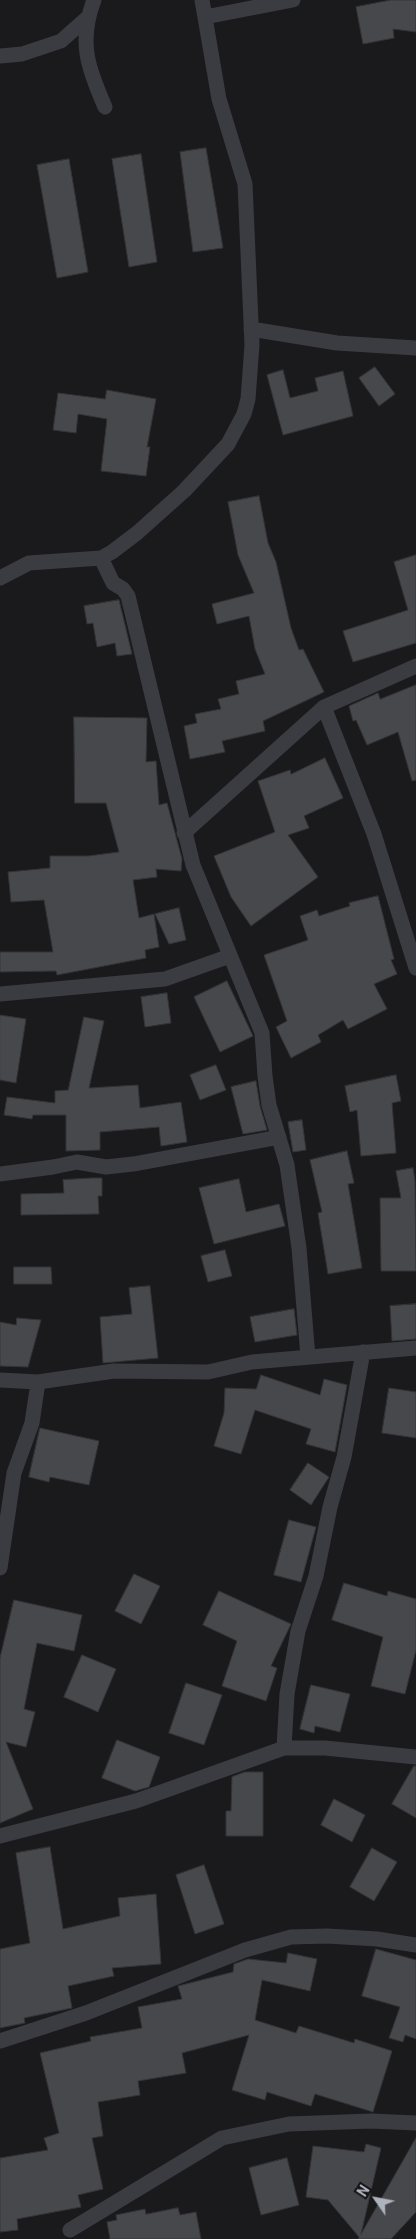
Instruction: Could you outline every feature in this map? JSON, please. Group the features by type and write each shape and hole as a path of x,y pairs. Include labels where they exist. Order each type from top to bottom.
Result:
{"street":[{"path":"94,0 87,18 85,49 89,71 105,107"},
{"path":"0,578 29,563 101,558 137,533 177,497 228,444 244,414 248,399 252,329 245,184 219,99 202,0"},
{"path":"205,17 293,0"},
{"path":"0,56 22,54 60,41 87,18"},
{"path":"60,41 85,49"},
{"path":"252,329 337,343 416,348"},
{"path":"101,558 113,583 123,589 128,596 193,865 262,1033 266,1086 287,1165 299,1248 308,1357"},
{"path":"184,832 324,707 416,666"},
{"path":"324,707 374,834 416,968"},
{"path":"0,994 166,979 230,956"},
{"path":"0,1174 77,1162 106,1167 133,1164 279,1137"},
{"path":"0,1380 38,1382 114,1371 208,1372 252,1362 416,1348"},
{"path":"284,1748 287,1694 298,1631 316,1576 330,1507 344,1457 363,1352"},
{"path":"0,1568 2,1527 14,1473 32,1423 38,1382"},
{"path":"0,1836 136,1801 284,1748 324,1748 416,1757"},
{"path":"0,2041 86,2014 245,1950 291,1937 337,1937 416,1945"},
{"path":"70,2230 222,2138 289,2124 372,2121 416,2123"}],"building":[{"path":"391,0 416,0 416,32 393,29 394,38 363,44 356,7"},
{"path":"206,148 223,248 193,252 180,152"},
{"path":"141,154 157,262 129,267 112,159"},
{"path":"69,159 88,272 57,278 37,165"},
{"path":"375,367 395,394 379,406 359,378"},
{"path":"283,370 290,398 318,391 315,378 343,371 353,416 283,435 267,375"},
{"path":"107,390 156,399 147,447 150,447 146,476 101,471 107,419 78,414 76,433 53,430 58,393 105,399"},
{"path":"259,496 268,543 276,562 291,628 299,650 303,649 324,692 263,721 265,731 222,741 225,752 190,759 184,726 197,723 195,714 221,709 218,699 239,694 236,681 265,674 255,649 249,616 217,624 212,604 254,593 238,555 228,502"},
{"path":"416,555 416,643 353,662 343,631 408,610 394,562"},
{"path":"119,600 132,654 117,656 115,643 97,647 93,623 87,624 84,606"},
{"path":"416,685 416,780 412,781 398,732 367,745 356,720 353,721 349,706 378,693 380,699"},
{"path":"74,717 147,718 146,762 156,761 159,805 167,803 182,859 181,871 156,869 157,877 133,880 139,918 154,914 159,947 145,950 146,958 57,975 56,971 0,972 0,952 53,952 44,900 11,902 8,872 50,868 50,856 88,856 119,852 106,803 75,803"},
{"path":"325,758 343,798 304,816 309,828 288,835 318,877 251,926 231,897 214,856 275,832 258,781 290,770 291,774"},
{"path":"378,896 394,959 391,960 397,974 374,984 387,1009 348,1029 343,1020 318,1035 321,1042 291,1058 276,1027 287,1021 264,955 308,940 300,916 317,910 319,916 350,906 349,903"},
{"path":"179,908 186,940 169,944 155,914"},
{"path":"227,981 253,1036 220,1052 194,997"},
{"path":"167,993 171,1023 145,1027 141,997"},
{"path":"0,1015 26,1019 16,1083 0,1080"},
{"path":"84,1017 104,1021 89,1088 138,1085 140,1108 181,1102 187,1142 161,1146 159,1127 100,1132 100,1150 66,1151 66,1115 33,1115 32,1119 4,1115 7,1097 55,1103 55,1091 68,1090"},
{"path":"216,1065 226,1090 200,1100 190,1075"},
{"path":"396,1075 401,1101 392,1103 396,1153 361,1156 357,1110 350,1112 345,1086"},
{"path":"256,1081 260,1106 267,1130 243,1134 231,1087"},
{"path":"302,1120 306,1150 293,1152 288,1122"},
{"path":"347,1151 354,1183 348,1184 362,1268 328,1274 318,1213 322,1212 310,1160"},
{"path":"413,1168 415,1181 416,1271 381,1271 380,1198 401,1198 396,1171"},
{"path":"102,1178 102,1196 98,1196 99,1214 21,1215 21,1194 64,1193 63,1180"},
{"path":"239,1179 246,1212 279,1204 285,1226 214,1244 199,1188"},
{"path":"225,1250 232,1276 208,1282 201,1256"},
{"path":"14,1267 51,1267 52,1284 14,1284"},
{"path":"150,1286 158,1358 103,1363 100,1317 132,1314 129,1288"},
{"path":"416,1304 416,1339 392,1341 390,1306"},
{"path":"294,1309 297,1335 255,1342 250,1317"},
{"path":"17,1318 41,1320 28,1367 0,1366 0,1322 16,1325"},
{"path":"261,1375 320,1395 324,1379 347,1385 335,1452 306,1444 311,1429 255,1410 241,1454 214,1446 224,1413 225,1388 256,1389"},
{"path":"389,1388 416,1392 416,1438 382,1433"},
{"path":"40,1428 99,1441 89,1485 50,1477 49,1482 29,1477"},
{"path":"308,1463 329,1477 311,1505 290,1490"},
{"path":"289,1520 316,1527 301,1582 274,1575"},
{"path":"134,1574 160,1586 141,1624 115,1611"},
{"path":"344,1583 387,1596 388,1591 416,1599 416,1650 405,1694 371,1686 383,1637 332,1620"},
{"path":"219,1591 291,1624 271,1666 277,1668 266,1701 222,1686 237,1641 203,1625"},
{"path":"14,1600 82,1615 74,1651 37,1643 24,1709 35,1712 26,1747 6,1742 33,1809 0,1823 0,1658"},
{"path":"82,1655 116,1669 98,1712 64,1697"},
{"path":"186,1683 222,1695 204,1745 169,1733"},
{"path":"311,1685 350,1694 340,1732 315,1726 314,1733 300,1729"},
{"path":"117,1740 160,1757 149,1787 135,1791 102,1778"},
{"path":"414,1766 416,1766 416,1818 392,1804"},
{"path":"245,1772 263,1772 263,1836 226,1836 226,1811 231,1811 232,1777"},
{"path":"334,1799 365,1815 352,1842 321,1825"},
{"path":"50,1847 63,1929 120,1916 118,1898 156,1894 161,1964 112,1968 114,1976 68,1986 72,2008 24,2018 25,2023 0,2028 0,1949 30,1943 16,1853"},
{"path":"372,1848 397,1862 374,1901 350,1887"},
{"path":"204,1865 224,1924 195,1934 176,1875"},
{"path":"376,1949 416,1960 416,2039 405,2035 403,2042 389,2038 400,2007 362,1996"},
{"path":"288,1953 317,1959 310,1991 262,1980 255,2020 296,2033 299,2026 354,2043 355,2039 392,2051 373,2112 315,2094 311,2106 267,2092 265,2100 232,2090 249,2035 182,2053 186,2073 138,2081 140,2095 98,2102 103,2136 92,2138 103,2189 78,2195 81,2207 17,2219 18,2230 0,2232 0,2158 48,2150 44,2138 59,2133 40,2053 91,2041 90,2037 142,2028 138,2007 182,1999 178,1986 233,1972 234,1964 248,1959 286,1963"},
{"path":"416,2138 416,2212 391,2239 358,2239 359,2237 328,2200 306,2197 313,2146 364,2152 366,2144 381,2148 361,2234"},
{"path":"287,2158 299,2205 261,2215 249,2168"},
{"path":"178,2208 180,2215 196,2212 201,2239 110,2239 107,2222 117,2220 116,2215 145,2209 146,2214"}]}
